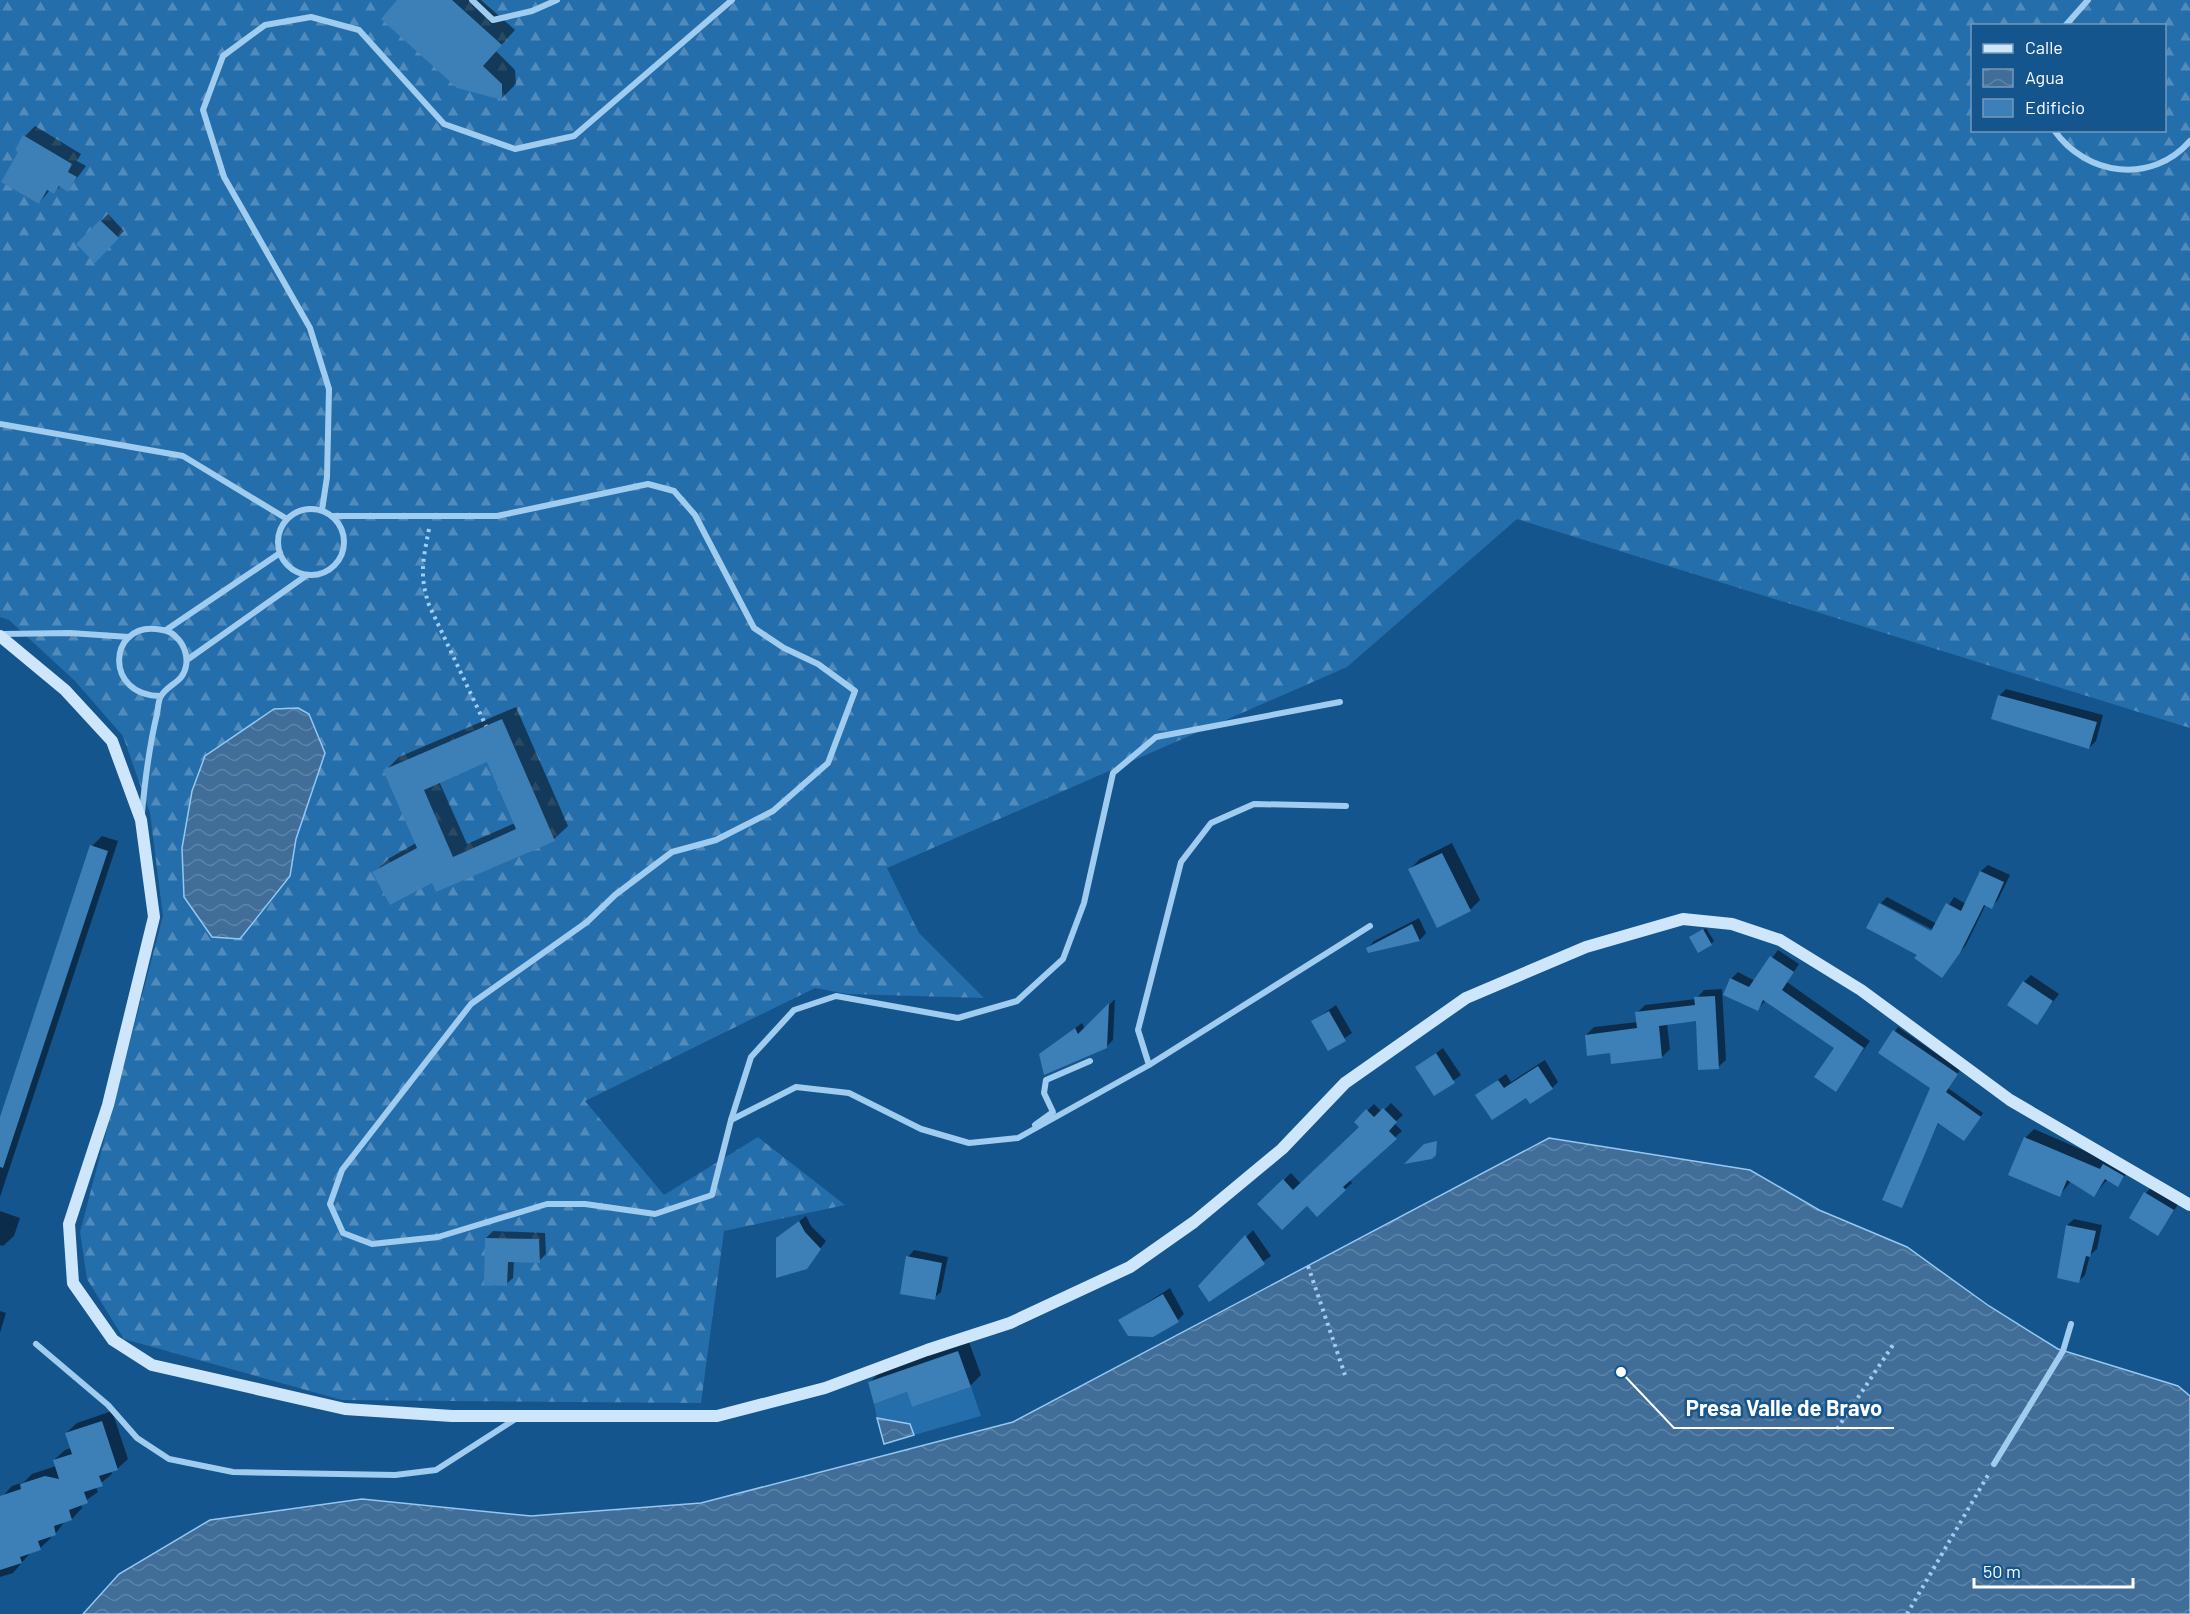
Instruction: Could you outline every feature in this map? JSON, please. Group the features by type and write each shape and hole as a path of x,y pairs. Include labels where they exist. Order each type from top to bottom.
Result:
{"main road":[{"path":"0,635 65,690 112,741 141,820 154,916 108,1105 69,1224 73,1283 112,1340 152,1365 345,1409 452,1416 523,1414 717,1416 825,1388 927,1350 1010,1323 1130,1267 1194,1222 1282,1149 1344,1083 1466,998 1586,946 1683,920 1732,924 1780,940 1861,990 2010,1100 2190,1206"}],"street":[{"path":"472,0 494,20 532,11 556,0"},
{"path":"322,510 327,477 329,390 310,328 224,177 203,110 223,56 266,25 311,17 360,30 444,124 515,149 574,136 732,0"},
{"path":"2067,24 2088,0"},
{"path":"2056,132 2073,151 2086,160 2115,170 2145,168 2160,163 2173,156 2190,141"},
{"path":"0,424 183,456 287,519"},
{"path":"332,516 497,516 648,484 674,491 695,515 754,628 784,648 818,664 855,691 828,763 773,811 716,840 672,852 615,895 587,922 471,1004 342,1170 330,1204 343,1233 372,1244 438,1236 547,1204 585,1204 655,1214 712,1195 731,1120 751,1057 794,1010 836,996 958,1018 1017,1001 1063,959 1084,903 1113,773 1156,737 1340,702"},
{"path":"309,509 322,510 332,516 341,528 344,542 341,555 333,567 321,573 307,575 295,571 280,553 280,529 287,519 297,512 309,509"},
{"path":"166,630 280,553"},
{"path":"187,660 307,575"},
{"path":"141,820 149,746 161,696 184,677 187,660 184,648 177,637 166,630 147,628 129,637 122,647 118,660 123,678 136,692 149,696 161,696"},
{"path":"0,635 70,633 129,637"},
{"path":"1149,1065 1138,1030 1181,862 1211,823 1254,804 1346,806"},
{"path":"731,1120 796,1087 849,1093 921,1129 969,1143 1018,1138 1149,1065 1370,926"},
{"path":"1018,1138 1053,1112 1044,1093 1046,1080 1090,1061"},
{"path":"1994,1464 2062,1351 2071,1324"},
{"path":"36,1344 108,1405 145,1443 169,1459 233,1472 395,1475 436,1470 523,1414"}],"path":[{"path":"432,517 421,571 423,588 486,726"},
{"path":"1308,1266 1345,1375"},
{"path":"1837,1429 1893,1345"},
{"path":"1907,1614 1994,1464"}],"green space":[{"path":"0,0 2190,0 2190,728 1517,519 1347,667 887,868 919,933 984,998 848,994 815,988 585,1101 664,1195 758,1137 845,1205 724,1231 701,1403 342,1400 124,1339 87,1279 80,1232 163,916 150,813 123,736 75,681 9,620 0,617"},
{"path":"971,1387 981,1416 914,1435 910,1424 877,1418 874,1404 907,1392 912,1407"}],"water":[{"path":"298,708 309,714 325,753 296,839 290,876 240,939 212,937 184,897 182,848 192,791 205,756 274,709"},
{"path":"1549,1138 1750,1170 1819,1210 1907,1247 1989,1306 2058,1349 2178,1386 2190,1396 2190,1614 83,1614 119,1574 210,1520 362,1499 531,1516 701,1503 1013,1422"},
{"path":"877,1418 910,1424 914,1435 884,1444"}],"building":[{"path":"397,0 452,0 502,45 483,66 502,84 502,100 457,88 381,19"},
{"path":"23,135 72,164 68,172 77,177 68,192 59,186 54,194 47,190 39,204 1,182 18,152 15,150"},
{"path":"100,220 119,238 95,263 76,244"},
{"path":"1998,695 2097,722 2089,749 1991,719"},
{"path":"502,719 555,841 436,892 432,883 390,905 372,872 417,848 383,770","holes":["487,762 516,829 453,857 424,790"]},
{"path":"90,845 108,851 3,1168 0,1167 0,1117"},
{"path":"1442,853 1471,911 1437,928 1408,869"},
{"path":"1980,871 2004,882 1992,909 1984,905 1960,953 1942,978 1914,958 1917,955 1866,928 1879,903 1931,931 1946,903 1961,911"},
{"path":"1412,924 1420,941 1368,953 1366,948"},
{"path":"1703,929 1712,945 1698,953 1689,937"},
{"path":"1770,956 1794,972 1782,990 1864,1048 1836,1092 1814,1077 1834,1048 1763,1000 1758,1011 1723,995 1730,978 1749,987"},
{"path":"2023,981 2053,1001 2037,1025 2007,1005"},
{"path":"1715,996 1719,1069 1698,1070 1696,1021 1659,1026 1662,1058 1611,1064 1610,1053 1587,1056 1585,1035 1637,1028 1635,1012 1695,1005 1694,997"},
{"path":"1109,1003 1107,1048 1044,1075 1039,1054 1075,1028 1078,1034"},
{"path":"1329,1011 1346,1041 1328,1051 1311,1021"},
{"path":"1893,1030 1958,1074 1946,1092 1981,1117 1964,1141 1938,1123 1902,1208 1882,1200 1930,1088 1878,1053"},
{"path":"1436,1053 1455,1083 1434,1096 1415,1067"},
{"path":"1538,1066 1553,1089 1530,1104 1526,1098 1492,1120 1475,1095 1498,1080 1504,1088"},
{"path":"1383,1108 1397,1122 1389,1131 1397,1139 1343,1187 1346,1190 1317,1217 1307,1206 1282,1230 1257,1204 1283,1179 1293,1190 1359,1127 1354,1122 1366,1109 1374,1117"},
{"path":"2024,1137 2100,1169 2103,1164 2124,1176 2118,1187 2105,1179 2094,1197 2067,1180 2060,1197 2008,1175"},
{"path":"1437,1141 1436,1155 1432,1159 1404,1164 1424,1144"},
{"path":"2144,1192 2174,1210 2158,1236 2129,1218"},
{"path":"799,1221 805,1232 821,1249 807,1269 776,1278 776,1238"},
{"path":"2066,1225 2096,1231 2090,1257 2086,1256 2079,1283 2057,1278"},
{"path":"1245,1235 1265,1264 1209,1302 1198,1286"},
{"path":"485,1238 539,1239 540,1263 508,1262 507,1286 484,1285"},
{"path":"906,1256 942,1263 935,1300 900,1294"},
{"path":"1163,1294 1179,1322 1153,1337 1128,1336 1118,1320"},
{"path":"958,1351 971,1387 912,1407 907,1392 874,1404 868,1382"},
{"path":"102,1421 118,1470 99,1476 103,1486 84,1492 88,1503 69,1510 72,1520 54,1526 56,1535 38,1541 41,1550 20,1557 22,1563 0,1570 0,1496 21,1489 20,1484 45,1476 59,1479 53,1460 72,1454 65,1433"}],"place":[{"name":"Presa Valle de Bravo","path":"1621,1372"}]}
